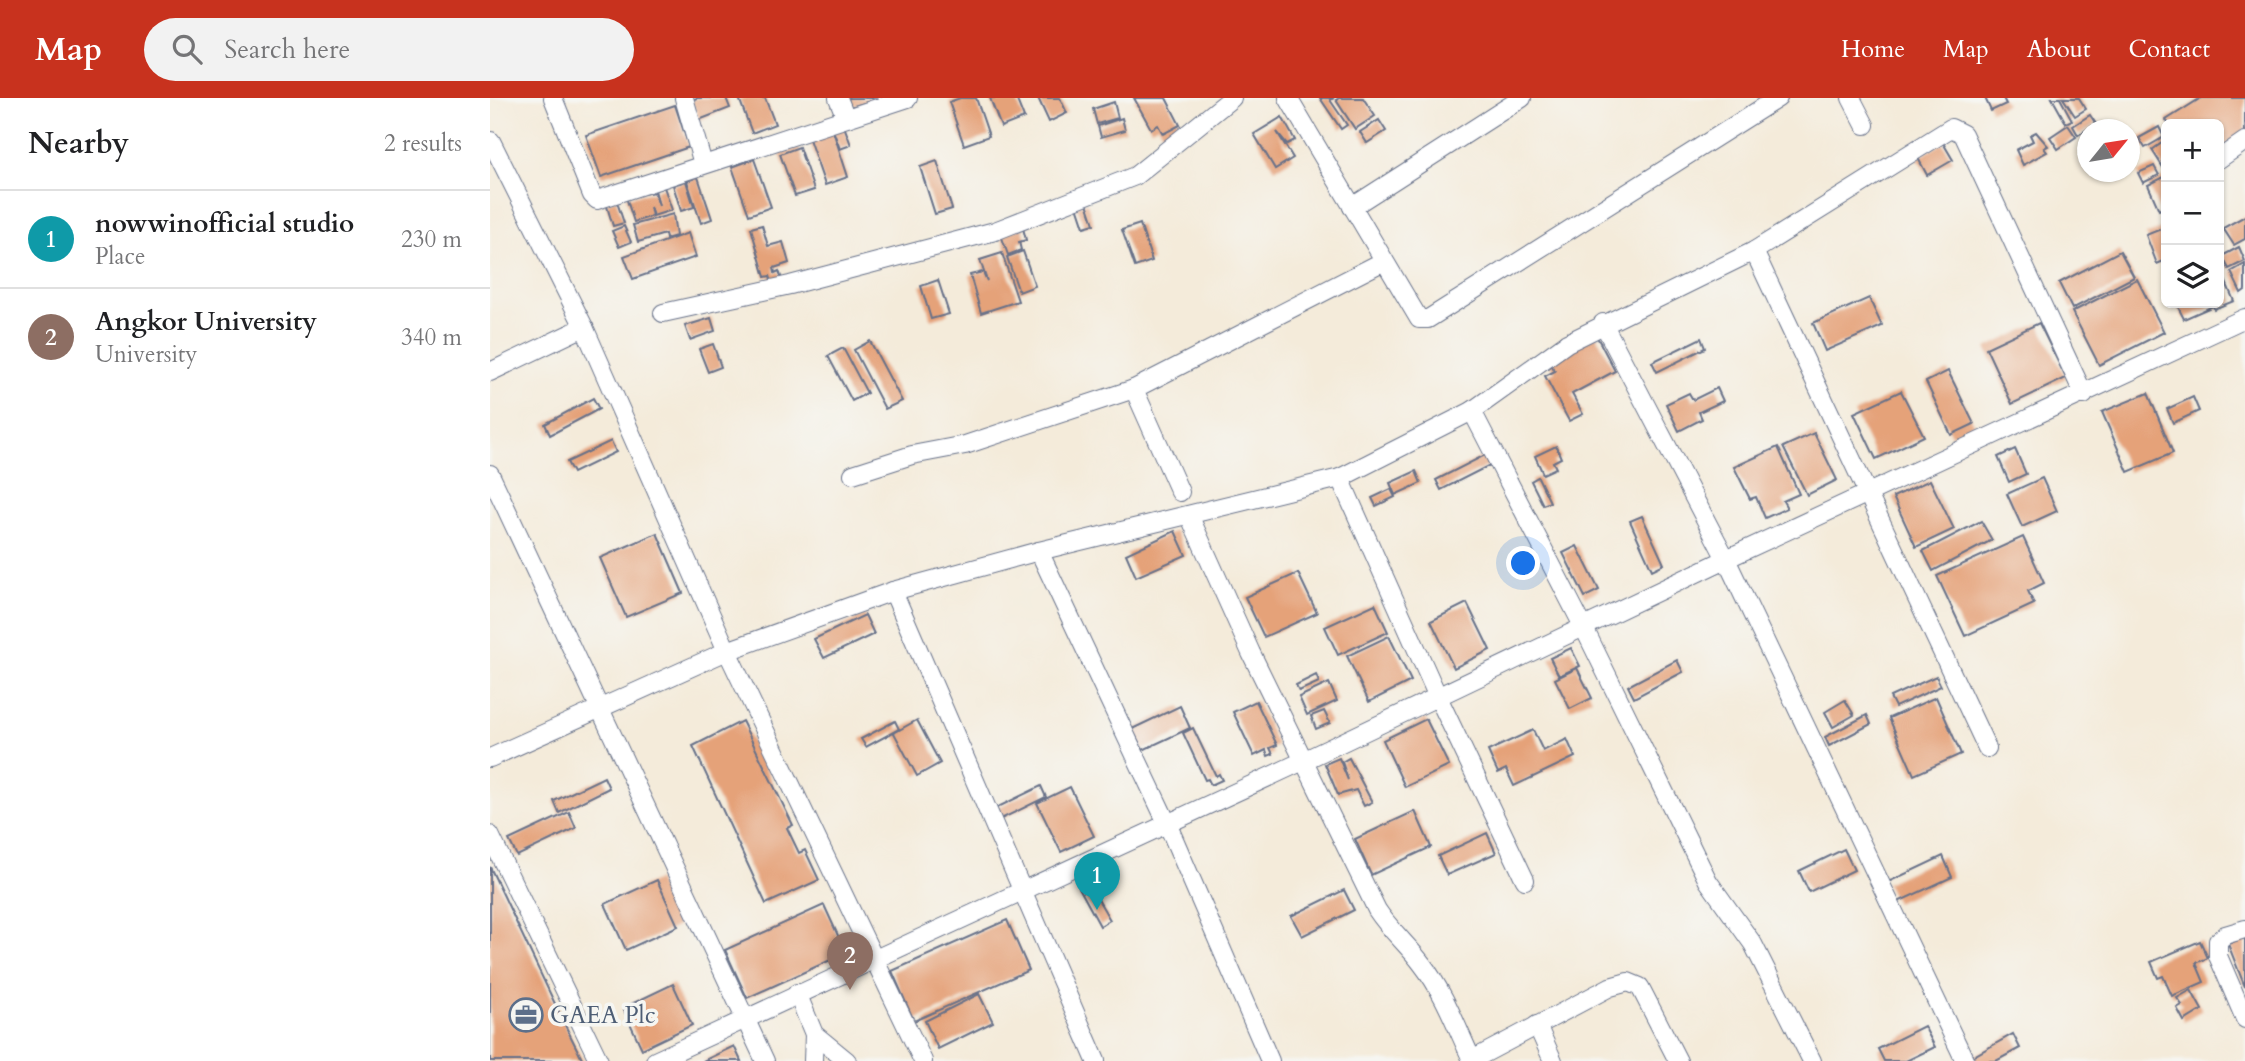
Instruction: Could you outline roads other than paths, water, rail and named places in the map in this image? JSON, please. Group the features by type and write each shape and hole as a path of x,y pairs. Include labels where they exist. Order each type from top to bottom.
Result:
{"street":[{"path":"553,98 592,195 597,200 703,163 908,98"},
{"path":"684,98 703,163"},
{"path":"838,98 846,118"},
{"path":"663,313 790,285 995,231 1135,176 1232,98"},
{"path":"1288,98 1419,319 1429,319 1777,98"},
{"path":"1352,207 1522,98"},
{"path":"1851,98 1865,125"},
{"path":"490,758 727,651 892,590 1038,551 1340,478 1472,411 1567,343 1754,251 1949,128 1955,128 1963,134 2084,395"},
{"path":"491,141 584,327 727,651 923,1061"},
{"path":"2224,156 2245,141"},
{"path":"1754,251 1987,748"},
{"path":"853,474 912,454 965,445 1134,389 1384,261"},
{"path":"655,1061 1303,761 1726,559 2245,318"},
{"path":"1604,323 1726,559 1965,1061"},
{"path":"490,372 584,327"},
{"path":"1134,389 1180,492"},
{"path":"1472,411 1584,628 1708,881 1752,944 1812,1061"},
{"path":"490,474 765,1061"},
{"path":"1340,478 1438,697 1525,880"},
{"path":"1189,514 1303,761 1377,910 1392,934 1422,963 1443,997 1472,1060 1610,987 1628,982 1640,988 1678,1061"},
{"path":"1038,551 1167,823 1270,1061"},
{"path":"892,590 1096,1061"},
{"path":"490,835 599,1061"},
{"path":"2245,929 2225,935 2218,941 2218,956 2245,1019"},
{"path":"797,993 814,1034 813,1061"},
{"path":"1538,1025 1553,1061"},
{"path":"814,1034 847,1061"}],"place":[{"name":"nowwinofficial studio","path":"1097,910"},
{"name":"Angkor University","path":"850,990"},
{"name":"GAEA Plc","path":"526,1015"}]}
